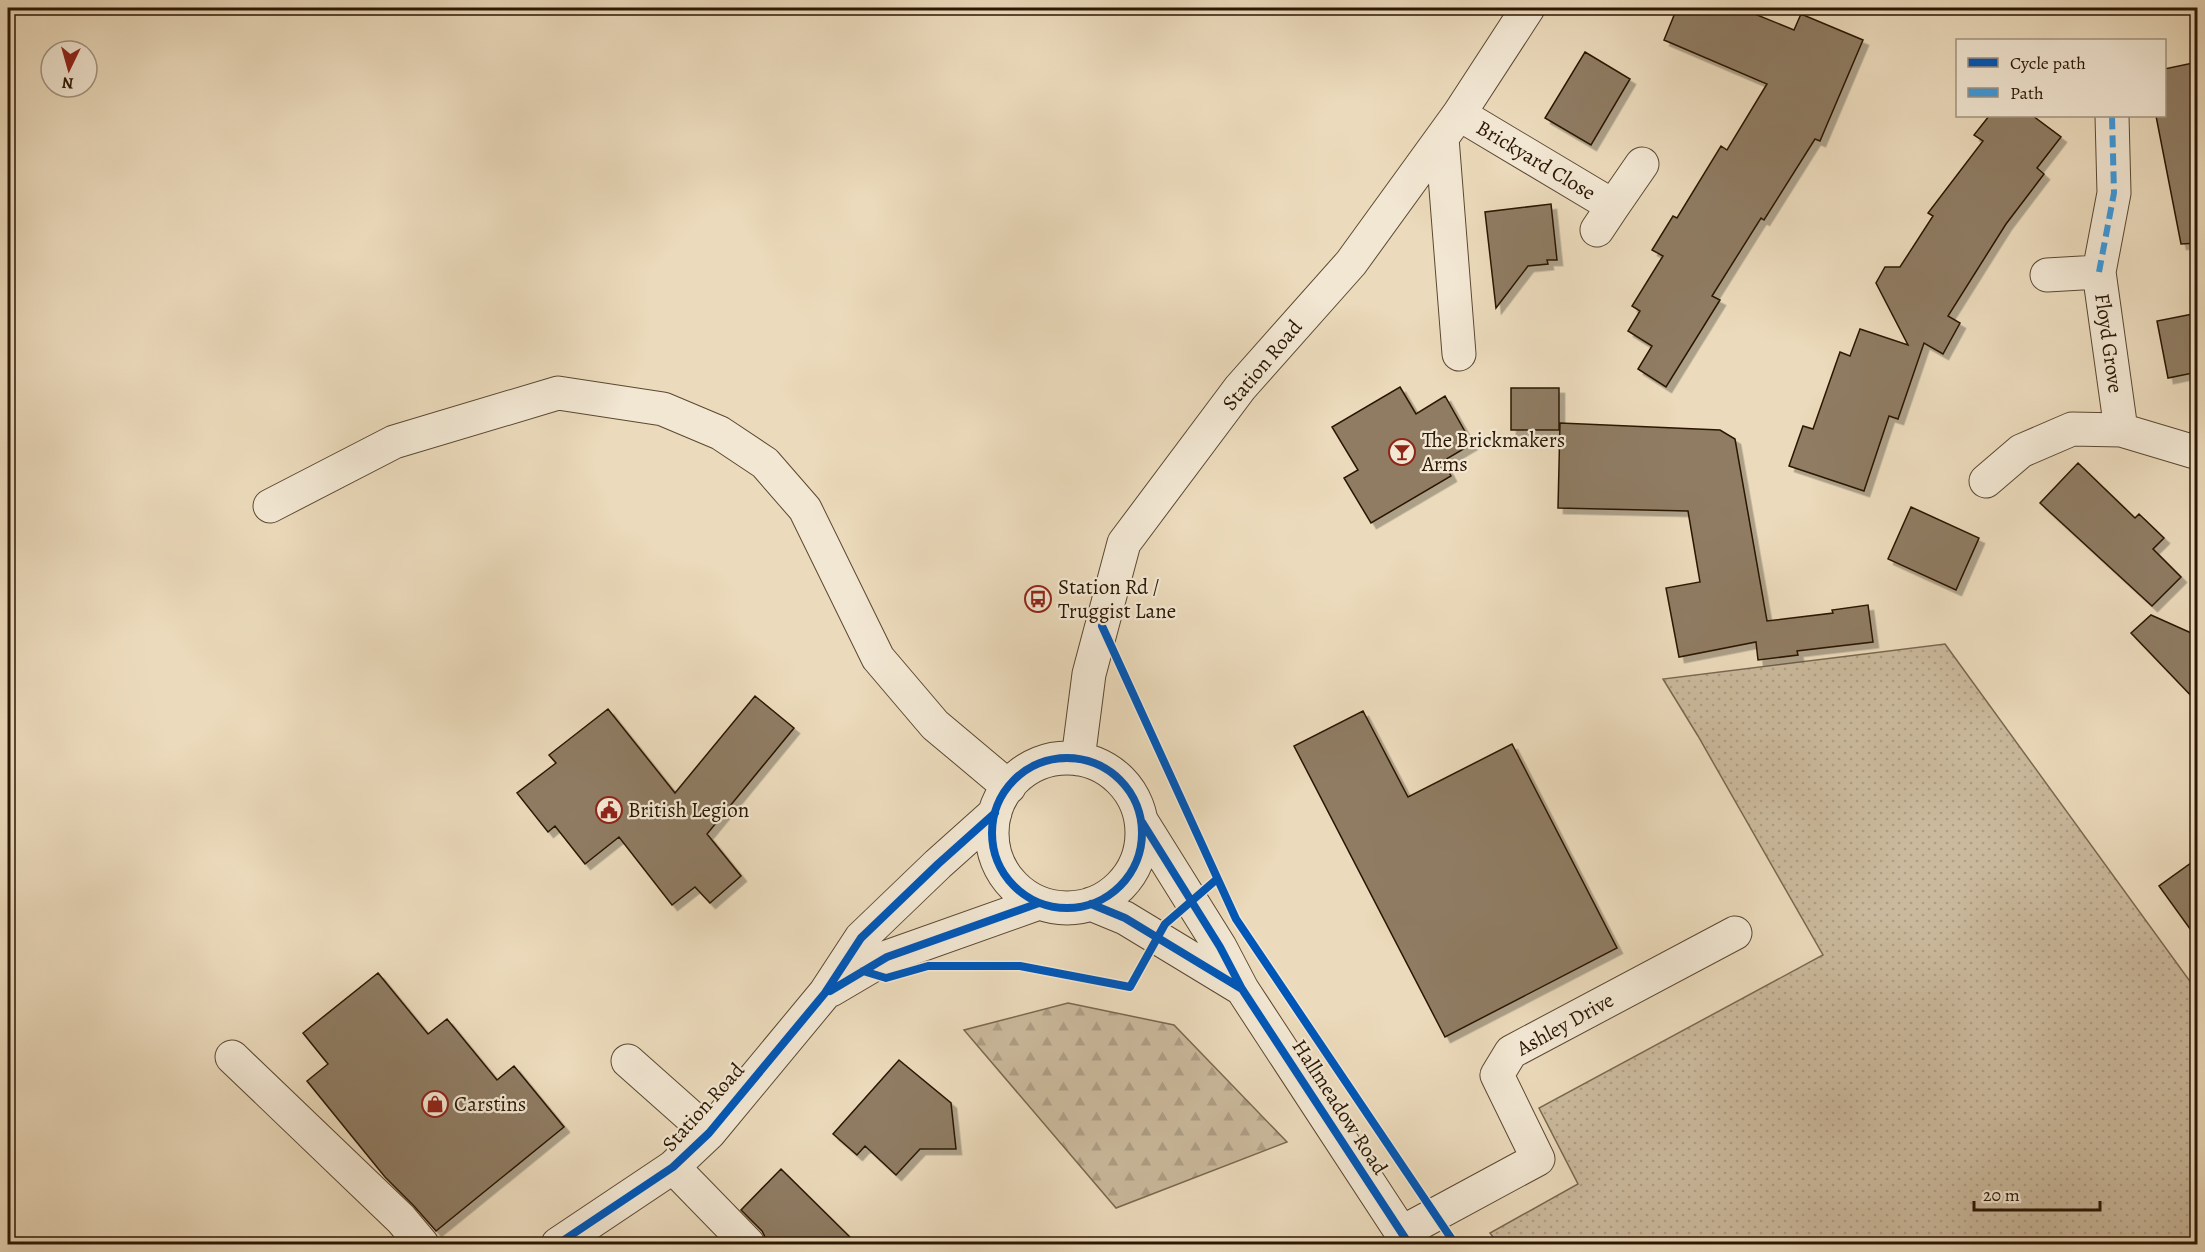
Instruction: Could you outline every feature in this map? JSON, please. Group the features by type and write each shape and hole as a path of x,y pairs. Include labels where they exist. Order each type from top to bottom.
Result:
{"street":[{"name":"Station Road","path":"1078,759 1089,674 1124,543 1240,388 1352,263 1451,126 1528,8"},
{"path":"2099,272 2114,192 2112,117"},
{"name":"Brickyard Close","path":"1451,126 1605,218 1642,164"},
{"path":"1451,126 1460,354"},
{"name":"Floyd Grove","path":"2047,275 2099,272 2121,430"},
{"path":"270,506 394,442 558,393 663,409 720,433 765,463 805,509 878,658 1002,800"},
{"path":"1986,481 2021,451 2072,429 2121,430 2198,453"},
{"name":"Station Road","path":"558,1245 674,1167 709,1133 825,993 861,938 938,864 1035,765 1056,759 1078,759 1097,764 1118,778 1134,797 1142,822 1142,846 1135,866 1125,881 1109,896 1091,904 1073,908 1039,903 1023,894 1008,879 997,860 992,836 1002,800"},
{"name":"Hallmeadow Road","path":"1142,822 1220,947 1242,989 1405,1239"},
{"name":"Station Road","path":"825,993 887,957 1039,903"},
{"name":"Hallmeadow Road","path":"1091,904 1125,918 1242,989"},
{"name":"Ashley Drive","path":"1405,1239 1538,1159 1497,1076 1511,1052 1735,933"},
{"path":"232,1057 401,1219 422,1245"},
{"path":"628,1061 709,1133"},
{"path":"674,1167 748,1245"}],"green space":[{"path":"1945,644 2197,991 2197,1244 1498,1244 1490,1233 1578,1184 1539,1108 1823,955 1663,679"},
{"path":"1068,1003 1174,1025 1287,1142 1116,1208 964,1030"}],"building":[{"path":"1677,8 1740,8 1794,30 1801,14 1863,40 1820,141 1815,139 1764,220 1761,218 1712,296 1720,300 1666,387 1638,369 1652,346 1628,331 1640,311 1632,306 1663,256 1652,250 1673,216 1677,218 1721,146 1727,150 1767,84 1664,40"},
{"path":"1585,52 1630,79 1591,145 1545,118"},
{"path":"2198,62 2198,243 2181,244 2156,117 2166,117 2166,69"},
{"path":"1988,117 2034,117 2061,137 2037,168 2044,174 2006,224 1948,316 1960,323 1943,354 1924,343 1898,419 1889,416 1864,491 1789,466 1803,426 1813,429 1840,352 1850,356 1860,329 1908,345 1876,283 1885,267 1900,267 1933,216 1928,213 1983,141 1974,135"},
{"path":"1551,204 1557,260 1547,260 1548,264 1528,266 1496,308 1485,212"},
{"path":"2198,313 2198,372 2168,378 2157,321"},
{"name":"The Brickmakers Arms","path":"1400,387 1416,414 1445,396 1472,444 1443,461 1451,476 1371,523 1344,478 1358,470 1332,427"},
{"path":"1511,388 1559,388 1559,430 1511,430"},
{"path":"1560,423 1720,430 1735,439 1767,621 1833,613 1832,610 1868,605 1873,642 1797,651 1798,655 1758,660 1756,642 1679,657 1666,588 1700,582 1688,511 1558,508"},
{"path":"2078,463 2135,518 2139,514 2164,538 2153,549 2181,577 2152,606 2040,503"},
{"path":"1911,507 1979,538 1956,590 1888,559"},
{"path":"2151,615 2198,636 2198,703 2131,633"},
{"name":"British Legion","path":"755,696 794,728 707,834 741,876 710,903 695,887 672,905 619,837 585,864 555,826 548,832 517,793 556,763 549,755 608,709 675,793"},
{"path":"1363,711 1408,797 1512,744 1617,948 1445,1037 1294,746"},
{"path":"2198,858 2198,940 2159,886"},
{"name":"Carstins","path":"378,973 428,1034 447,1019 497,1080 514,1066 564,1127 436,1231 385,1177 307,1081 328,1064 303,1033"},
{"path":"899,1060 951,1103 956,1149 920,1149 896,1175 865,1146 857,1155 833,1134"},
{"path":"781,1169 858,1245 766,1245 762,1231 741,1210"}],"marked path":[{"path":"2099,272 2114,193 2112,117"}],"cycle path":[{"path":"1102,626 1236,919 1455,1244"},
{"path":"1067,758 1096,764 1120,780 1136,804 1142,833 1136,862 1120,886 1096,902 1067,908 1038,902 1014,886 998,862 992,833 998,804 1014,780 1038,764 1067,758"},
{"path":"558,1244 673,1167 709,1133 825,993 861,938 995,813"},
{"path":"1142,822 1220,947 1242,989 1409,1244"},
{"path":"863,971 886,978 928,966 1020,966 1130,987 1165,924 1217,879"},
{"path":"830,991 887,957 1039,903"},
{"path":"1091,904 1125,918 1242,989"}],"place":[{"name":"The Brickmakers Arms","path":"1402,452"},
{"name":"Station Rd / Truggist Lane","path":"1038,599"},
{"name":"British Legion","path":"609,810"},
{"name":"Carstins","path":"435,1104"}]}
